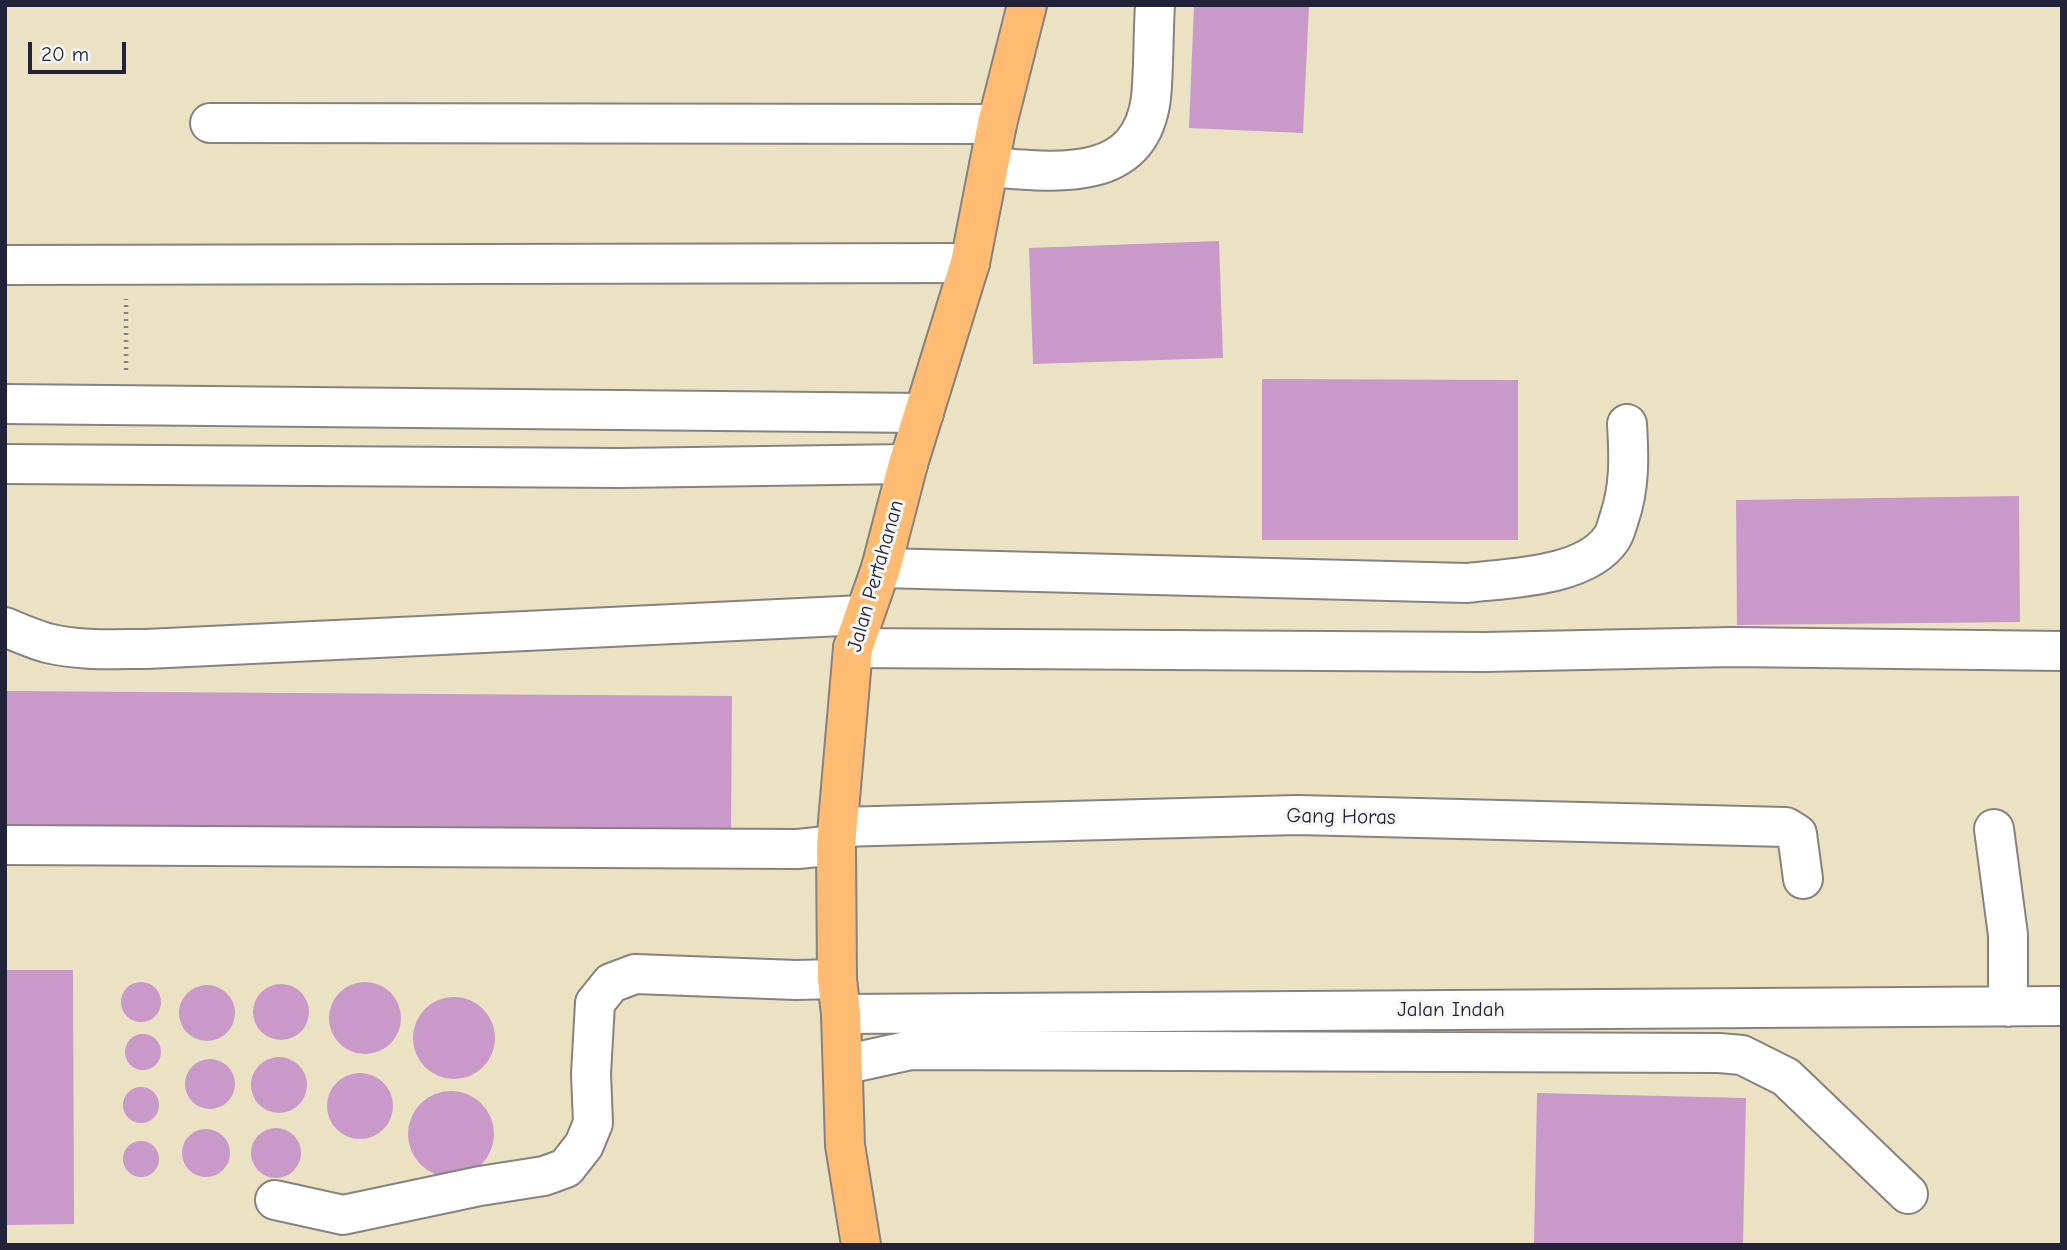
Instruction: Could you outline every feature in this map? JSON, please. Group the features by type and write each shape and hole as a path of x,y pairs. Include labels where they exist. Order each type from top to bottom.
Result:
{"main road":[{"name":"Jalan Pertahanan","path":"861,1245 845,1145 839,996 837,836 858,631 881,568 908,464 970,263 997,124 1027,5"}],"street":[{"path":"989,167 1056,172 1082,169 1114,159 1137,141 1150,100 1155,5"},
{"path":"210,123 997,124"},
{"path":"5,265 970,263"},
{"path":"5,404 924,413"},
{"path":"881,568 1467,583 1540,575 1591,558 1612,538 1626,497 1629,456 1627,424"},
{"path":"5,464 620,468 908,464"},
{"path":"5,627 47,643 88,649 858,631 1485,652 1732,647 2062,651"},
{"name":"Gang Horas","path":"5,845 798,849 837,836 1297,815 1786,827 1797,834 1803,879"},
{"path":"1994,829 2008,935 2008,1007"},
{"name":"Jalan Indah","path":"275,1200 343,1215 480,1186 544,1176 566,1168 584,1145 593,1123 591,1074 594,1003 611,984 635,974 796,980 839,996 2062,1006"},
{"path":"843,1065 911,1050 1742,1055 1786,1077 1908,1195"}],"path":[{"path":"125,404 127,266"}],"building":[{"path":"1194,5 1309,5 1303,133 1189,128"},
{"path":"1219,241 1223,358 1033,364 1029,248"},
{"path":"1262,379 1518,380 1518,540 1262,540"},
{"path":"2019,496 2020,622 1737,625 1736,500"},
{"path":"5,691 732,696 731,834 5,828"},
{"path":"5,970 73,970 74,1224 5,1225"},
{"path":"141,982 149,983 155,988 160,994 160,1010 155,1016 149,1021 141,1022 133,1021 127,1016 122,1010 121,1002 122,994 127,988 133,983"},
{"path":"365,982 385,988 395,998 401,1018 395,1038 385,1048 365,1054 345,1048 335,1038 329,1018 335,998 345,988"},
{"path":"281,984 296,989 304,997 309,1012 304,1027 296,1035 281,1040 266,1035 258,1027 253,1012 258,997 266,989"},
{"path":"207,985 218,987 227,993 233,1002 233,1024 227,1033 218,1039 207,1041 196,1039 187,1033 181,1024 179,1013 181,1002 187,993 196,987"},
{"path":"446,997 462,997 477,1004 488,1015 495,1030 492,1054 483,1067 462,1079 446,1079 431,1072 420,1061 413,1046 413,1030 420,1015 431,1004"},
{"path":"143,1034 156,1039 161,1052 156,1065 143,1070 130,1065 125,1052 130,1039"},
{"path":"279,1057 290,1059 299,1065 305,1074 305,1096 299,1105 290,1111 279,1113 268,1111 259,1105 253,1096 251,1085 253,1074 259,1065 268,1059"},
{"path":"210,1059 228,1066 235,1084 228,1102 210,1109 192,1102 185,1084 192,1066"},
{"path":"360,1073 373,1076 383,1083 390,1093 393,1106 390,1119 383,1129 373,1136 360,1139 347,1136 337,1129 330,1119 327,1106 330,1093 337,1083 347,1076"},
{"path":"141,1087 154,1092 159,1105 154,1118 141,1123 128,1118 123,1105 128,1092"},
{"path":"451,1091 467,1095 481,1104 490,1118 494,1134 490,1150 481,1164 467,1173 451,1177 435,1173 421,1164 412,1150 408,1134 412,1118 421,1104 435,1095"},
{"path":"1537,1093 1746,1098 1743,1245 1534,1245"},
{"path":"276,1128 293,1136 301,1153 293,1170 276,1178 259,1170 251,1153 259,1136"},
{"path":"206,1129 223,1136 230,1153 223,1170 206,1177 189,1170 182,1153 189,1136"},
{"path":"141,1141 154,1146 159,1159 154,1172 141,1177 128,1172 123,1159 128,1146"}]}
